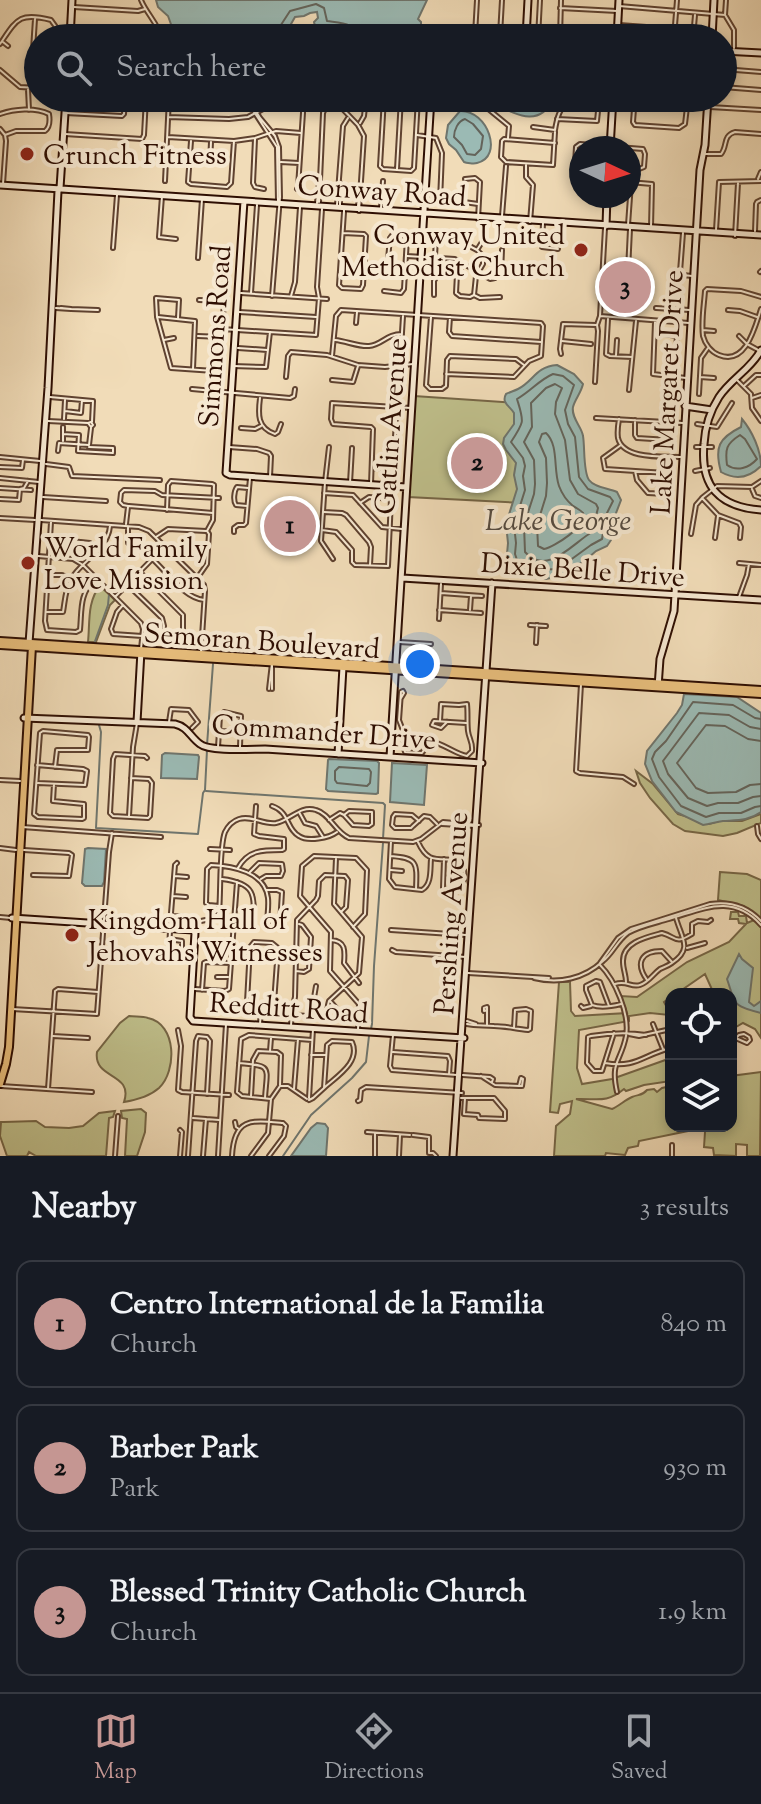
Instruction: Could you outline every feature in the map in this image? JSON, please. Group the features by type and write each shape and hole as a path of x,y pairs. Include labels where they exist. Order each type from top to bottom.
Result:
{"main road":[{"name":"Semoran Boulevard","path":"0,643 95,647 191,657 211,654 346,665"},
{"name":"Semoran Boulevard","path":"31,645 86,651 396,668 531,680 711,687 741,691"},
{"path":"0,1085 7,1060 10,1030 11,951 22,799 20,781 31,645"},
{"path":"86,651 95,647"},
{"name":"Semoran Boulevard","path":"486,675 600,680 699,691 761,692"},
{"path":"531,680 540,676"},
{"path":"563,682 572,678"},
{"path":"583,683 600,680"},
{"path":"699,691 711,687"},
{"path":"0,1075 14,962 26,718"},
{"path":"11,951 14,962"},
{"path":"10,972 12,983"}],"street":[{"path":"141,0 154,24"},
{"path":"476,24 477,0"},
{"path":"501,24 502,0"},
{"path":"527,24 528,0"},
{"path":"539,24 540,0"},
{"path":"560,24 561,0"},
{"path":"583,0 583,9"},
{"path":"638,0 638,7"},
{"path":"675,24 677,0"},
{"path":"713,24 714,0"},
{"path":"726,0 725,15 730,24"},
{"path":"70,24 72,4 138,11 145,9"},
{"path":"560,8 619,6 725,15"},
{"path":"694,24 695,13"},
{"path":"8,46 1,42 17,20 24,16 47,18 55,24"},
{"path":"35,24 36,17"},
{"path":"737,35 743,35"},
{"path":"737,51 761,53"},
{"path":"0,70 24,88"},
{"path":"737,70 761,72"},
{"path":"737,88 760,90"},
{"path":"737,109 761,110"},
{"path":"0,114 24,110"},
{"path":"5,135 16,131 42,132 47,129 49,114 45,112"},
{"path":"39,520 53,358 52,319 65,113 119,117 124,112"},
{"path":"63,134 142,139 145,112"},
{"path":"165,181 168,112"},
{"path":"297,189 303,112"},
{"path":"222,328 316,335 324,112"},
{"path":"345,112 364,136 357,209"},
{"path":"358,125 364,112"},
{"path":"383,112 380,166 397,170 413,170 417,112"},
{"path":"397,170 400,112"},
{"name":"Gatlin Avenue","path":"390,757 430,112"},
{"path":"492,112 509,126 508,139"},
{"path":"506,164 553,165 559,112"},
{"path":"557,119 595,122 599,112"},
{"path":"611,136 612,112"},
{"path":"634,112 633,122 637,126 679,128 685,124 686,112"},
{"name":"Lake Margaret Drive","path":"658,686 660,659 672,620 675,595 700,170 707,112"},
{"path":"168,117 229,119 255,113 279,147 280,197 272,296"},
{"path":"343,233 364,234 366,239 362,288 342,288 339,285 343,233 338,208 343,126 349,117"},
{"path":"533,127 555,131"},
{"path":"0,129 5,135 6,147 2,186"},
{"path":"168,137 234,141 281,131 301,133"},
{"path":"721,154 731,133 761,134"},
{"path":"416,135 436,138 442,153 440,201"},
{"path":"255,138 253,183 255,187 264,189"},
{"path":"191,139 188,182 227,187 231,183 234,141"},
{"path":"210,163 211,141"},
{"path":"504,219 506,164 501,157 502,141 555,143"},
{"path":"641,148 645,151 644,167 641,168"},
{"path":"703,154 721,154"},
{"path":"721,154 724,162"},
{"path":"278,162 300,163"},
{"path":"526,164 526,177 533,185 530,221"},
{"path":"716,232 719,182 759,181 761,172"},
{"path":"465,179 475,178 480,182 478,218"},
{"path":"373,212 381,210 383,181"},
{"path":"735,234 738,182"},
{"path":"641,183 653,186 651,227"},
{"name":"Conway Road","path":"2,186 572,224"},
{"path":"31,645 40,482 51,422 49,395 53,333 58,308 60,190"},
{"name":"Conway Road","path":"60,190 103,193"},
{"path":"113,248 117,194"},
{"path":"162,197 159,237 176,239"},
{"path":"198,258 202,199"},
{"path":"759,235 755,222 756,204 761,200"},
{"name":"Conway Road","path":"244,202 319,207"},
{"name":"Simmons Road","path":"244,202 225,471 226,474 250,477"},
{"path":"464,202 480,204"},
{"path":"251,294 257,205"},
{"path":"291,297 295,282 300,207"},
{"path":"319,207 338,208"},
{"path":"595,382 607,208"},
{"path":"628,271 629,208"},
{"name":"Conway Road","path":"357,209 424,214"},
{"name":"Conway Road","path":"478,218 735,234"},
{"path":"553,221 543,223 542,247 558,249"},
{"path":"755,222 761,222"},
{"name":"Conway Road","path":"629,227 759,235"},
{"path":"683,233 680,272 693,276"},
{"path":"384,291 404,291 407,238 403,235 393,234 390,238 387,270"},
{"path":"435,257 436,239"},
{"path":"460,241 481,253 484,261 478,272 474,295"},
{"path":"477,250 482,242"},
{"path":"406,256 450,258 490,279 498,276 502,268 502,250"},
{"path":"464,263 457,276 457,295 500,297"},
{"path":"434,295 437,276 457,276"},
{"path":"761,297 741,291 707,289 703,330 705,343 719,355 740,353 747,344 761,309"},
{"path":"237,293 327,299"},
{"path":"178,318 179,300 157,297 157,317 171,368 216,370 218,358"},
{"path":"195,336 219,338 222,335 222,302 199,300"},
{"path":"58,308 98,310"},
{"path":"656,308 691,311"},
{"path":"332,356 337,313 341,310 541,323 543,326 541,356 532,359 511,378 446,374"},
{"path":"728,310 758,318"},
{"path":"236,311 317,317"},
{"path":"356,323 357,311"},
{"path":"400,366 403,315"},
{"path":"431,316 427,387 442,389 446,386 448,357 516,359 524,366"},
{"path":"600,316 690,323"},
{"path":"157,317 195,321 193,369"},
{"path":"450,317 449,332 452,336 542,342"},
{"path":"608,318 606,354 634,357"},
{"path":"629,390 636,319"},
{"path":"214,320 223,320"},
{"path":"656,321 653,374 687,378"},
{"path":"561,354 563,324 597,325"},
{"path":"703,330 714,331"},
{"path":"232,366 266,367 270,332"},
{"path":"655,333 677,336 674,377"},
{"path":"335,340 369,346 391,335 402,334"},
{"path":"739,336 761,351 722,393 711,411 700,447 713,489 738,507 761,510"},
{"path":"163,341 174,338"},
{"path":"616,356 617,340"},
{"path":"560,341 591,344"},
{"path":"699,394 701,358 709,347"},
{"path":"233,348 268,350"},
{"path":"286,377 291,352 332,356 358,365 385,367 400,366 405,362 414,364"},
{"path":"332,380 353,382 358,365"},
{"path":"743,387 756,375 761,375"},
{"path":"700,377 714,378"},
{"path":"735,378 751,394 752,408 761,419"},
{"path":"192,389 292,398 295,389"},
{"path":"49,395 93,401 89,452"},
{"path":"752,398 761,395"},
{"path":"260,396 258,413 262,426 275,434 281,424"},
{"path":"63,443 65,398"},
{"path":"65,411 81,413 82,400"},
{"path":"371,485 373,429 332,424 333,402 411,408"},
{"path":"697,424 717,427 732,403"},
{"path":"372,468 389,469 393,465 397,407"},
{"path":"685,408 711,411"},
{"path":"596,418 684,423"},
{"path":"619,419 618,435 627,451 682,457"},
{"path":"635,420 636,437 653,439 671,439 673,422"},
{"path":"51,422 90,424"},
{"path":"241,428 262,426"},
{"path":"58,451 59,443 63,443 78,444 113,448 113,453 78,451 78,444 79,435 63,434"},
{"path":"621,445 603,458 604,468 669,474 669,492 648,493 637,480 635,471"},
{"path":"227,446 257,449 271,454 270,478"},
{"path":"329,447 321,543 333,559"},
{"path":"700,447 712,447"},
{"path":"249,448 249,456"},
{"path":"350,484 352,448"},
{"path":"0,457 67,466 72,476 160,480"},
{"path":"0,467 22,468 24,459"},
{"path":"695,471 707,469"},
{"path":"234,532 238,525 246,523 250,477 406,487"},
{"path":"0,478 40,482"},
{"path":"20,489 28,481"},
{"path":"167,510 168,485 171,481 212,484 217,498 212,523 207,531"},
{"path":"691,534 694,511 701,498 721,486 752,487 761,481"},
{"path":"40,482 42,497"},
{"path":"752,487 755,496 761,498"},
{"path":"0,488 31,490"},
{"path":"247,506 234,503 235,489 249,488"},
{"path":"0,499 19,500 20,489"},
{"path":"213,513 128,506 120,502 122,491 155,491 168,495 217,498"},
{"path":"324,493 353,495 382,527 403,529"},
{"path":"696,495 718,515 739,523 740,538"},
{"path":"42,497 106,501"},
{"path":"322,530 336,532 352,550 353,564 388,566 391,499 369,497 360,503"},
{"path":"128,506 128,543 139,547 191,597 205,600"},
{"path":"323,512 346,515 369,542 370,566"},
{"path":"715,538 718,515"},
{"path":"0,518 144,528 204,585 202,656"},
{"path":"52,521 45,628 79,632 85,590 95,578"},
{"path":"46,612 61,613 64,609 64,597 71,579 100,549 110,525"},
{"path":"156,537 168,529 207,531"},
{"path":"197,578 207,564 207,531"},
{"path":"51,539 90,543 100,549"},
{"path":"115,597 165,546"},
{"path":"37,554 73,559 83,565 141,623 143,636 129,818"},
{"path":"31,645 37,554"},
{"path":"739,563 761,565"},
{"path":"739,599 749,564"},
{"path":"140,572 183,615 182,639"},
{"path":"48,574 71,579"},
{"name":"Dixie Belle Drive","path":"402,578 761,600"},
{"name":"Pershing Avenue","path":"455,1156 462,1096 492,583"},
{"path":"127,584 162,618 163,637"},
{"path":"439,619 441,584"},
{"path":"441,593 482,596"},
{"path":"470,612 471,595"},
{"path":"123,605 111,629 113,634 202,640"},
{"path":"439,610 481,613"},
{"path":"530,625 546,626"},
{"path":"536,643 537,625"},
{"path":"398,642 431,644"},
{"path":"270,689 272,660"},
{"path":"338,754 346,665"},
{"path":"583,683 576,771 623,777 634,784"},
{"path":"401,698 399,720 404,733 405,752 422,753 431,741 465,756 472,751 467,704 441,704 440,721"},
{"path":"169,724 171,709 189,710 198,722 192,728"},
{"path":"218,748 220,716 231,713 241,716 240,749"},
{"name":"Commander Drive","path":"26,718 169,724 184,727 204,747 481,761"},
{"path":"447,722 441,728 432,725 433,721 467,723"},
{"path":"392,728 402,728"},
{"path":"220,731 241,732"},
{"path":"54,784 53,801 84,804 84,818 34,814 37,765 40,733 86,734 89,737 88,750 57,750 55,767"},
{"path":"470,739 478,736"},
{"path":"454,761 457,752"},
{"path":"131,778 149,779 152,783 150,816 145,819 113,816 110,813 113,756 147,758"},
{"path":"36,783 85,785 87,771 37,765"},
{"path":"0,780 20,781"},
{"path":"238,869 244,858 253,852 284,849 284,839 254,834 256,806"},
{"path":"272,806 281,811 298,836 329,838 338,831"},
{"path":"201,921 215,918 219,912 225,832 232,823 254,819 269,823 287,819 298,811 313,809 349,838 391,841 418,841 439,824"},
{"path":"298,811 305,823 316,826 323,838"},
{"path":"329,820 340,813 353,825 372,824 372,812 349,811 344,815"},
{"path":"419,821 412,815 395,814 392,825 407,829 427,816 439,824 477,825"},
{"path":"21,823 161,837"},
{"name":"Pershing Avenue","path":"462,1096 460,1075 469,1023 468,957 477,825"},
{"path":"757,826 761,839"},
{"path":"9,1010 97,1014 112,833"},
{"path":"391,841 389,879 398,888 424,889 429,883 431,858"},
{"path":"418,841 425,855 458,860 463,865 463,884 457,892 445,890 442,886 444,859"},
{"path":"0,848 72,855 69,876 33,875"},
{"path":"210,849 230,850"},
{"path":"353,927 365,914 367,872 356,858 316,855 301,870 300,896 330,930 330,971 359,1004 358,1031"},
{"path":"303,856 307,862"},
{"path":"391,856 408,857 416,865 416,890"},
{"path":"292,1015 325,1017 329,1001 361,969 363,940 334,904 336,857"},
{"path":"362,864 367,860"},
{"path":"169,939 177,863"},
{"path":"249,873 259,863 278,863 283,867 280,877 266,876 259,880"},
{"path":"220,906 206,903 208,867 211,865 238,869 259,880 266,890 267,923 277,927 280,924 282,892 266,890"},
{"path":"390,870 402,871"},
{"path":"291,1027 297,924 318,896 321,878 325,875 345,876 348,880 346,907 341,912"},
{"path":"443,875 450,876"},
{"path":"174,876 187,877"},
{"path":"221,879 246,886 255,900 253,923 234,924"},
{"path":"195,989 228,991 237,882"},
{"path":"172,896 186,897"},
{"path":"468,973 545,980 577,977 599,964 632,930 709,906 739,908 761,923"},
{"path":"235,909 240,909"},
{"path":"171,916 185,917"},
{"path":"614,984 626,982 636,986 683,954 685,949 675,916"},
{"path":"0,917 170,928"},
{"path":"626,982 622,959 630,945 662,933 673,940 682,939 692,934 692,924 711,920"},
{"path":"295,971 309,969 311,941 311,934 297,924"},
{"name":"Redditt Road","path":"170,928 193,930 195,933 190,1020 464,1038"},
{"path":"391,930 469,936"},
{"path":"331,940 339,941 345,947 344,963 359,983"},
{"path":"254,942 275,944 278,948 273,1005 261,1006 247,1002 250,947 254,942"},
{"path":"685,949 705,943"},
{"path":"392,950 468,957"},
{"path":"647,980 640,966 648,953 662,951 673,963"},
{"path":"202,990 203,966 206,962 231,963"},
{"path":"599,964 614,984 626,1017 627,1033 614,1072 617,1092"},
{"path":"217,977 230,977"},
{"path":"592,1005 585,988 596,981 600,982 609,1006"},
{"path":"311,1017 316,986"},
{"path":"48,1089 56,990 99,992"},
{"path":"329,1001 345,1018 358,1019"},
{"path":"581,1006 621,1004"},
{"path":"260,1025 261,1006"},
{"path":"469,1023 477,1025 487,1025 514,1028 530,1029 531,1011 516,1009 514,1028"},
{"path":"487,1010 487,1025"},
{"path":"218,1156 226,1023"},
{"path":"604,1062 623,1065 647,1059 663,1050 653,1024"},
{"path":"309,1100 313,1028"},
{"path":"178,1030 181,1046 177,1087 180,1092 229,1095"},
{"path":"614,1033 602,1071 591,1069 587,1063 587,1040 591,1036 614,1033 646,1035 665,1031"},
{"path":"393,1033 392,1070 481,1076 492,1078 492,1084 519,1086"},
{"path":"52,1035 88,1038"},
{"path":"271,1099 242,1096 237,1092 240,1042 249,1035 312,1040"},
{"path":"188,1156 198,1036 207,1037 210,1041 207,1094"},
{"path":"270,1051 271,1037"},
{"path":"294,1091 298,1038"},
{"path":"309,1100 313,1098 324,1088 348,1065 355,1055 352,1042 329,1042 326,1047 324,1088"},
{"path":"251,1097 253,1057 258,1051 277,1052 282,1058 280,1086 271,1099 268,1133 251,1156"},
{"path":"391,1052 448,1056 449,1074"},
{"path":"311,1055 326,1056"},
{"path":"343,1060 348,1065"},
{"path":"238,1063 261,1065 266,1069 265,1098"},
{"path":"0,1085 92,1092"},
{"path":"280,1086 288,1086 309,1100"},
{"path":"358,1101 361,1090 366,1087 494,1098 506,1113 504,1119 464,1114 462,1096"},
{"path":"115,1156 118,1116"},
{"path":"191,1118 220,1120"},
{"path":"203,1156 206,1119"},
{"path":"232,1156 234,1138 251,1121 283,1123 287,1129 269,1156"},
{"path":"235,1122 240,1130"},
{"path":"180,1130 180,1156"},
{"path":"367,1132 429,1137 429,1153 436,1156"},
{"path":"375,1132 375,1156"},
{"path":"399,1156 400,1134"},
{"path":"255,1138 261,1143"},
{"path":"672,1145 672,1156"},
{"path":"232,1146 239,1146"}],"green space":[{"path":"414,396 548,405 543,504 408,497"},
{"path":"100,586 115,600 110,605 96,642 88,642 91,605"},
{"path":"636,771 653,784 678,814 709,824 742,821 761,814 761,823 723,836 685,831 673,824 650,798"},
{"path":"720,872 747,874 761,880 761,1038 755,1029 743,1023 737,1026 737,988 711,988 705,974 685,988 665,988 665,1015 629,1016 629,1021 579,1030 577,1068 582,1084 612,1079 665,1060 665,1082 624,1089 606,1098 576,1099 612,1109 647,1090 657,1092 665,1087 665,1132 683,1132 639,1141 638,1146 628,1148 625,1155 554,1156 556,1126 570,1114 572,1101 560,1104 558,1113 550,1112 559,982 570,982 571,1011 575,1016 627,1013 621,996 637,997 687,962 729,942 746,924 730,919 731,912 746,916 747,923 759,918 744,906 718,900"},
{"path":"129,1016 158,1022 169,1038 171,1060 169,1071 159,1088 147,1096 124,1102 126,1092 123,1085 101,1067 97,1052"},
{"path":"761,1072 760,1156 747,1156 747,1145 736,1144 736,1156 714,1155 713,1148 704,1147 705,1132 737,1132 737,1075"},
{"path":"141,1109 146,1113 145,1132 137,1156 125,1156 127,1119 122,1118 121,1111"},
{"path":"115,1111 109,1118 106,1156 36,1156 29,1152 27,1156 7,1156 0,1136 1,1122 36,1121 45,1127 69,1128 83,1126 99,1113"}],"water":[{"path":"156,0 427,0 418,19 421,24 314,24 317,12 295,17 291,24 171,24 168,16 158,7"},
{"path":"459,112 478,118 485,125 491,144 485,159 477,163 464,162 446,138 448,125"},
{"path":"511,112 543,112 536,116"},
{"name":"Lake George","path":"557,365 574,374 583,384 573,411 583,436 587,476 595,485 617,492 621,500 607,546 561,576 546,579 521,573 511,565 507,554 506,524 517,489 514,475 516,463 503,444 514,424 514,413 505,400 506,394 523,386 539,371"},
{"path":"742,419 755,441 761,466 747,475 731,476 721,472 718,450 723,439 741,427"},
{"path":"684,694 737,697 761,713 761,812 747,819 703,825 676,812 652,781 645,764 647,751 677,713"},
{"path":"162,755 198,755 197,779 161,778"},
{"path":"329,759 377,761 378,793 328,791"},
{"path":"392,763 427,765 424,805 390,802"},
{"path":"85,849 106,849 102,886 85,886 82,883"},
{"path":"739,954 753,968 749,1002 754,1006 761,1001 761,1013 737,1004 737,988 730,988 727,979"},
{"path":"317,1123 325,1124 328,1128 326,1156 291,1156 311,1128"}],"waterway":[{"path":"115,551 118,537"},
{"path":"108,589 115,577"},
{"path":"94,644 109,594"},
{"path":"207,745 213,664"},
{"path":"99,725 96,828 198,834 207,750"},
{"path":"206,791 383,803 383,839"},
{"path":"371,1029 383,843"},
{"path":"283,1156 311,1115 366,1062 369,1036"}],"place":[{"name":"Crunch Fitness","path":"27,154"},
{"name":"Conway United Methodist Church","path":"581,250"},
{"name":"Blessed Trinity Catholic Church","path":"625,287"},
{"name":"Barber Park","path":"477,463"},
{"name":"Centro International de la Familia","path":"290,526"},
{"name":"World Family Love Mission","path":"28,563"},
{"name":"Kingdom Hall of Jehovahs Witnesses","path":"72,935"}]}
